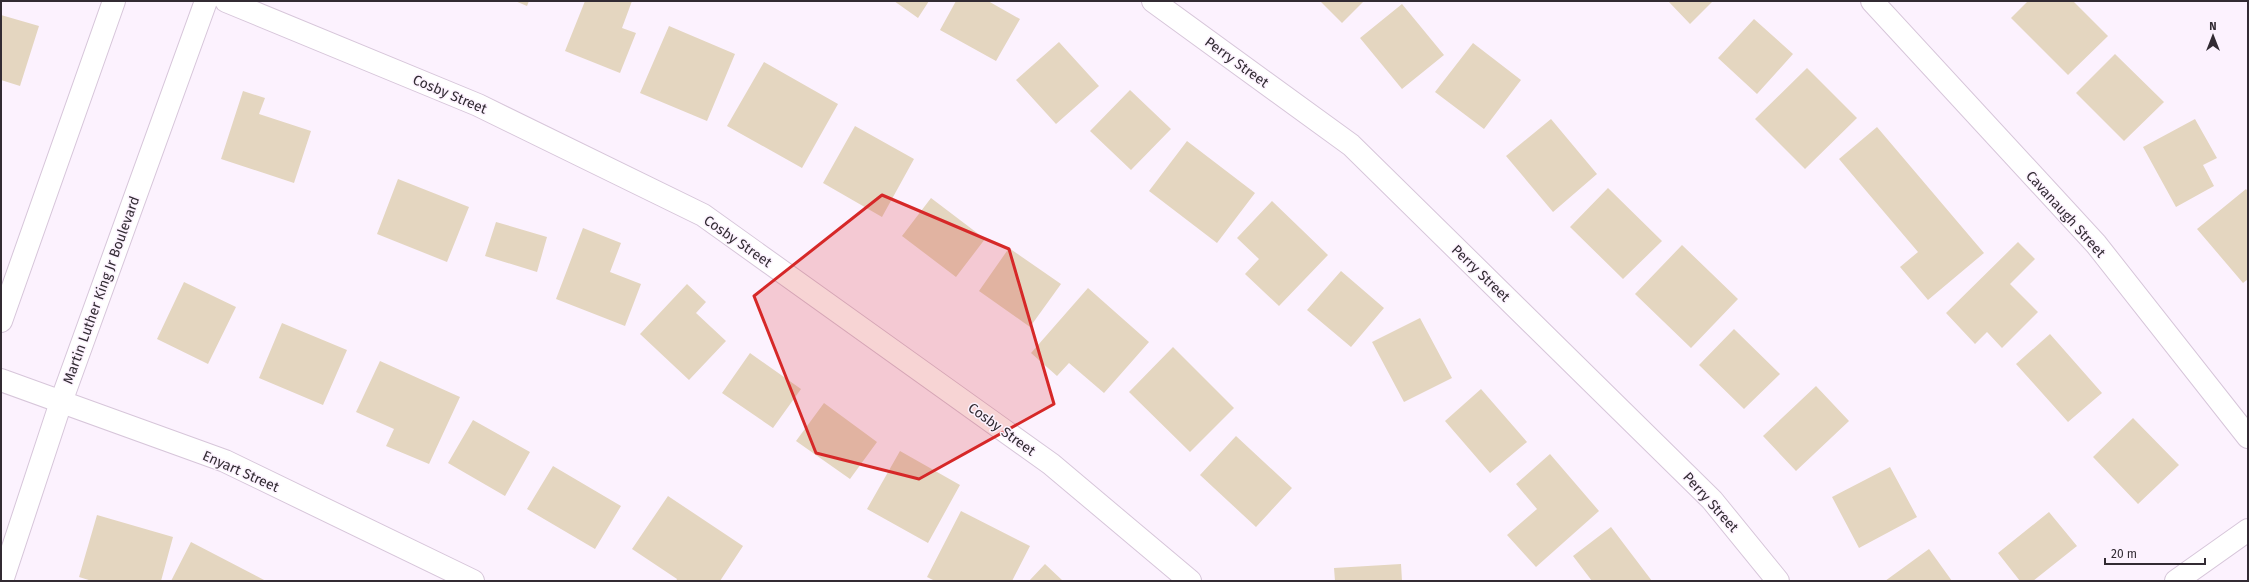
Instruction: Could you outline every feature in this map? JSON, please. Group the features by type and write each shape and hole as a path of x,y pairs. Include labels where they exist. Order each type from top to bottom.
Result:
{"street":[{"path":"1,321 114,1"},
{"name":"Martin Luther King Jr Boulevard","path":"2,581 61,402 206,1"},
{"name":"Cosby Street","path":"226,1 478,105 703,215 1051,464 1190,581"},
{"name":"Perry Street","path":"1152,1 1351,145 1712,500 1778,581"},
{"name":"Cavanaugh Street","path":"1872,1 2096,244 2248,437"},
{"name":"Enyart Street","path":"1,380 225,461 473,581"},
{"path":"2176,581 2248,530"}],"highlighted area":[{"path":"882,195 1009,249 1054,404 919,479 816,453 754,296"}],"building":[{"path":"515,1 529,1 527,6"},
{"path":"585,1 632,1 622,28 636,33 620,73 565,51"},
{"path":"894,1 929,1 918,18"},
{"path":"956,1 988,1 1020,19 996,61 940,30"},
{"path":"1320,1 1364,1 1342,23"},
{"path":"1668,1 1713,1 1690,24"},
{"path":"2028,1 2073,1 2108,36 2068,75 2011,18"},
{"path":"1402,4 1444,55 1402,89 1360,38"},
{"path":"1,15 39,26 20,86 1,80"},
{"path":"1754,19 1793,54 1757,94 1718,58"},
{"path":"669,26 735,54 707,121 640,93"},
{"path":"1059,42 1099,86 1056,124 1016,80"},
{"path":"1473,43 1521,80 1484,129 1435,92"},
{"path":"2115,54 2164,102 2124,141 2076,93"},
{"path":"764,62 838,104 802,168 727,126"},
{"path":"1807,68 1857,118 1805,169 1755,119"},
{"path":"1130,90 1171,129 1131,170 1090,131"},
{"path":"243,91 265,98 259,114 311,131 294,183 221,159"},
{"path":"1551,119 1597,174 1553,212 1506,156"},
{"path":"2195,119 2217,158 2203,165 2214,186 2176,207 2143,147"},
{"path":"855,126 914,159 882,217 823,183"},
{"path":"1877,127 1984,253 1928,300 1900,267 1918,252 1839,159"},
{"path":"1187,141 1255,193 1217,243 1149,191"},
{"path":"398,179 469,207 447,262 377,234"},
{"path":"1608,188 1662,241 1623,279 1570,227"},
{"path":"2246,189 2248,192 2248,279 2243,283 2197,229"},
{"path":"931,198 985,239 956,277 902,236"},
{"path":"1272,201 1328,255 1279,306 1245,274 1259,259 1237,238"},
{"path":"496,222 547,237 537,272 485,256"},
{"path":"583,228 621,243 610,272 641,284 625,326 556,299"},
{"path":"2018,242 2035,259 2010,284 2038,312 2002,348 1987,332 1975,344 1946,313"},
{"path":"1682,245 1738,299 1691,348 1635,294"},
{"path":"1009,248 1061,284 1030,327 979,291"},
{"path":"1341,271 1384,308 1351,347 1307,310"},
{"path":"184,282 236,307 208,364 157,339"},
{"path":"687,284 706,302 696,313 726,341 689,380 640,334"},
{"path":"1088,288 1149,342 1104,393 1069,363 1057,376 1031,353"},
{"path":"1420,318 1452,378 1404,402 1372,342"},
{"path":"282,323 347,350 323,405 259,378"},
{"path":"1734,329 1780,374 1744,409 1699,365"},
{"path":"2050,334 2102,393 2068,422 2016,364"},
{"path":"1173,347 1234,408 1190,452 1129,392"},
{"path":"750,353 801,389 773,428 722,393"},
{"path":"380,361 460,397 429,464 386,446 394,429 356,412"},
{"path":"1816,386 1849,421 1796,471 1763,436"},
{"path":"1481,389 1527,442 1490,473 1445,421"},
{"path":"824,403 877,442 850,479 796,441"},
{"path":"2133,418 2179,465 2138,504 2093,457"},
{"path":"473,420 530,452 505,496 448,463"},
{"path":"1236,436 1292,488 1256,527 1200,475"},
{"path":"900,451 960,485 928,543 867,509"},
{"path":"1550,454 1599,511 1536,567 1507,535 1537,509 1516,484"},
{"path":"553,466 621,506 595,549 527,509"},
{"path":"1890,467 1917,517 1859,548 1832,497"},
{"path":"668,496 743,546 720,581 676,581 677,579 632,549"},
{"path":"961,511 1030,546 1012,581 935,581 927,577"},
{"path":"2049,512 2077,546 2033,581 2020,581 1998,553"},
{"path":"97,515 173,537 161,581 92,581 79,577"},
{"path":"1611,527 1652,581 1592,581 1573,556"},
{"path":"191,542 266,581 171,581"},
{"path":"1929,549 1952,581 1885,581"},
{"path":"1045,564 1063,581 1029,581"},
{"path":"1401,564 1402,581 1335,581 1334,568"}]}
